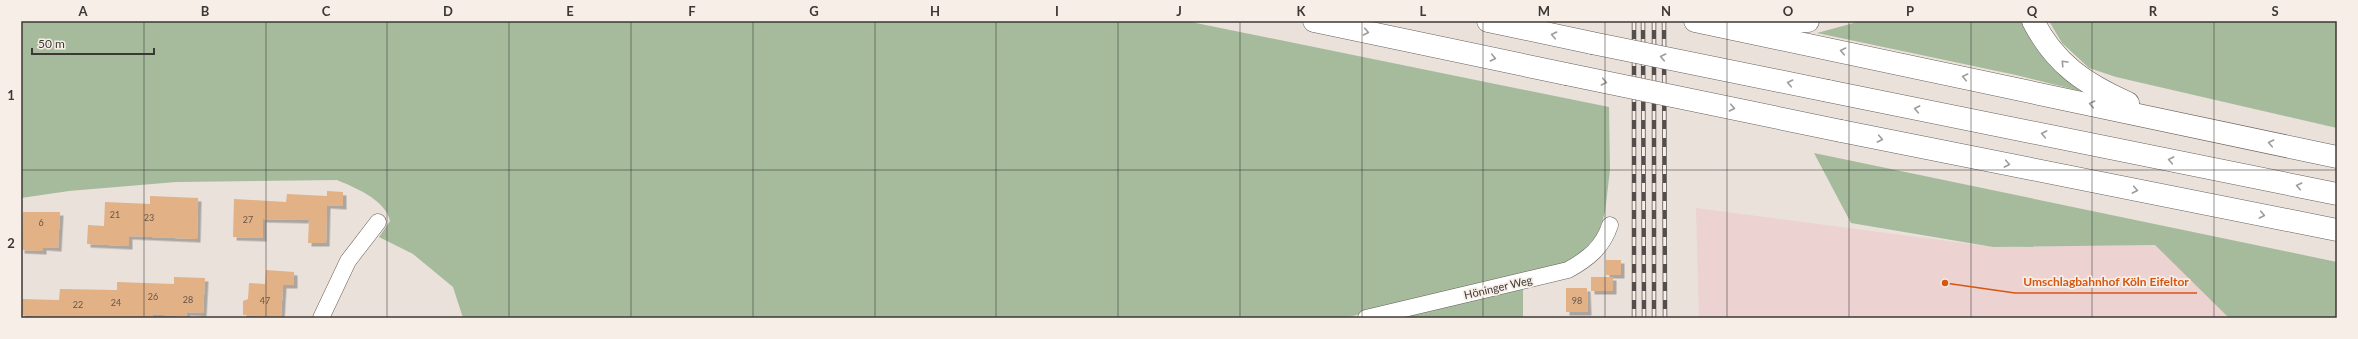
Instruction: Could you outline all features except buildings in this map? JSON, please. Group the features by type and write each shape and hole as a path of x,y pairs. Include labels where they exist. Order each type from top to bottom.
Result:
{"highway":[{"path":"1314,21 1841,131 2337,230"},
{"path":"1488,21 2337,194"},
{"path":"1695,21 1882,59 2337,157"},
{"path":"1736,21 1760,23 1808,21"},
{"path":"2033,21 2044,42 2072,72 2103,92 2171,122"}],"street":[{"path":"321,318 348,261 378,222"},
{"name":"Höninger Weg","path":"1366,318 1568,270 1591,256 1600,247 1610,225"}],"shaded area":[{"path":"1696,208 1993,247 2155,245 2229,318 1699,318"}],"green space":[{"path":"21,21 1186,21 1609,107 1610,170 1605,212 1598,235 1577,256 1566,263 1503,281 1344,318 463,318 453,287 413,254 379,237 390,221 387,213 382,207 368,195 337,180 176,182 69,191 21,198"},
{"path":"1861,21 2025,21 2041,52 2062,76 2080,91 2016,75 1817,33"},
{"path":"2049,21 2337,21 2337,128 2116,77 2089,68 2062,43"},
{"path":"1814,153 2337,262 2337,318 2229,318 2155,245 1993,247 1851,223"},
{"path":"1523,285 1523,318 1385,318"}],"railway":[{"path":"1634,21 1634,318"},
{"path":"1643,21 1644,318"},
{"path":"1654,21 1654,318"},
{"path":"1664,21 1665,318"}],"place":[{"name":"Umschlagbahnhof Köln Eifeltor","path":"1945,283"}]}
